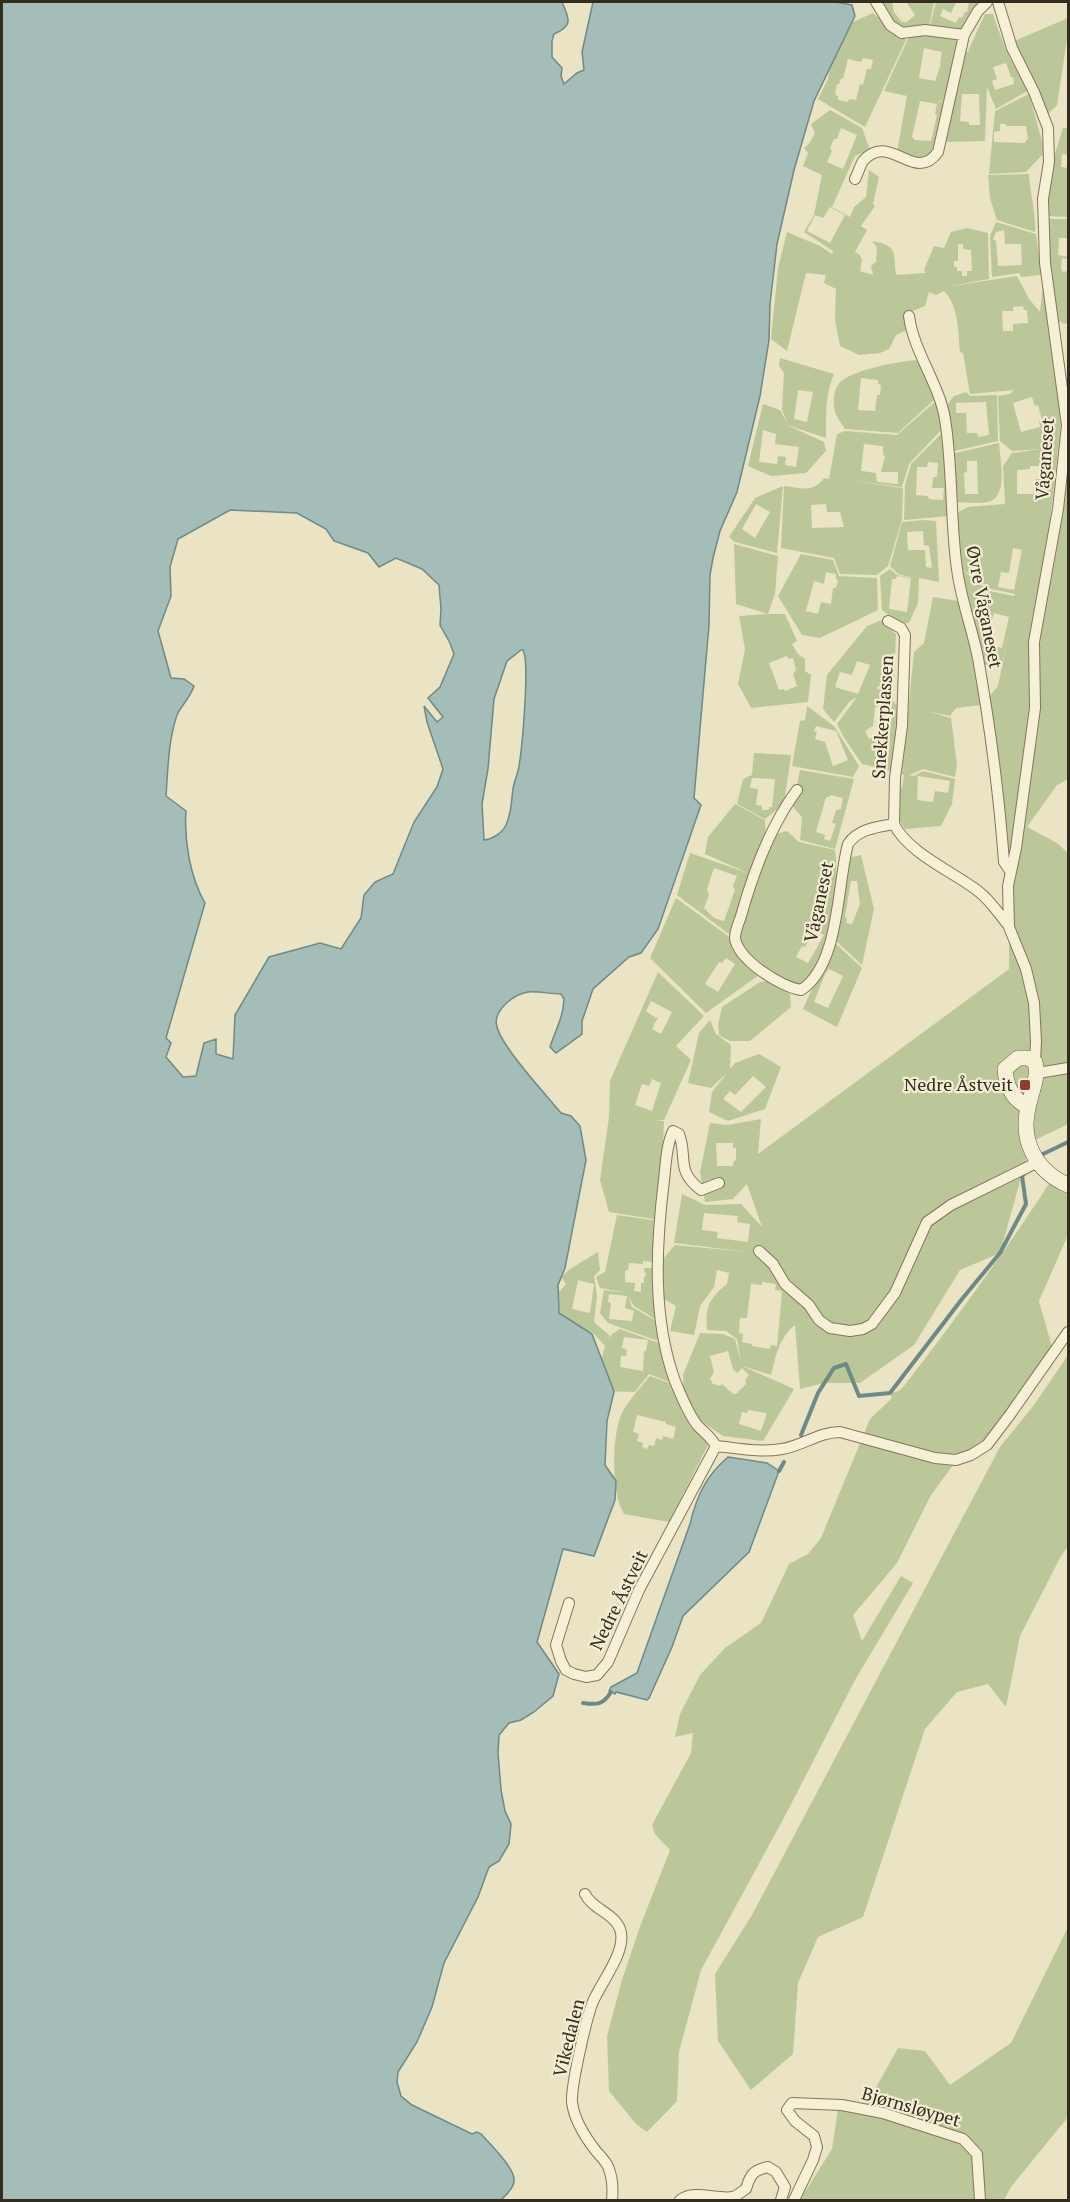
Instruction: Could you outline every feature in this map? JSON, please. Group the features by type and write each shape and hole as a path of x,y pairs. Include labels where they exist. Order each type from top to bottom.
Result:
{"street":[{"path":"876,2 890,25 902,33 925,30 964,35"},
{"path":"855,178 863,162 874,153 889,152 918,164 932,161 938,152 964,35 978,11 987,2"},
{"name":"Våganeset","path":"998,2 1012,48 1034,92 1048,128 1049,162 1044,199 1045,263 1067,425 1058,509 1034,642 1035,708 1016,848 1010,871 1009,927"},
{"name":"Øvre Våganeset","path":"909,316 917,348 933,383 945,418 961,596 977,655 993,754 1004,862 1010,871"},
{"name":"Snekkerplassen","path":"888,621 901,628 905,635 902,726 894,824"},
{"name":"Våganeset","path":"797,789 768,839 747,895 735,937 740,951 782,985 801,990 808,986 820,967 832,936 846,852 852,838 873,828 894,824 897,832 915,848 986,898 1009,927 1026,969 1034,1003 1036,1068"},
{"path":"1028,1107 1018,1101 1010,1091 1005,1081 1005,1069 1018,1058 1028,1059 1036,1068 1068,1068"},
{"path":"1036,1068 1028,1107 1026,1135 1032,1161 1053,1179 1068,1185"},
{"path":"719,1184 700,1190 686,1176 679,1134 673,1131 669,1139 658,1246 662,1327 675,1380 683,1398 697,1425 711,1437 716,1446 756,1450 782,1449 830,1432 840,1432 935,1458 956,1460 971,1455 987,1445 1068,1332"},
{"path":"759,1251 772,1264 785,1284 809,1305 819,1320 830,1328 850,1331 862,1329 872,1324 895,1293 927,1222 951,1205 1032,1161"},
{"name":"Nedre Åstveit","path":"569,1603 556,1645 561,1661 566,1670 574,1674 586,1677 597,1675 608,1662 639,1590 716,1446"},
{"name":"Vikedalen","path":"585,1894 589,1901 619,1926 622,1939 610,1971 592,2003 575,2077 572,2101 576,2119 587,2139 609,2167 613,2186 612,2200"},
{"name":"Bjørnsløypet","path":"794,2200 813,2160 817,2146 814,2136 795,2121 787,2110 792,2103 842,2105 883,2113 963,2139 977,2154 980,2200"},
{"path":"680,2200 684,2197 711,2195 734,2197 746,2189 750,2176 757,2170 768,2167 776,2172 785,2187 781,2200"}],"green space":[{"path":"881,2 892,2 894,12 902,22 907,22 915,15 907,3 934,2 929,26 904,27 899,25 891,18"},
{"path":"936,2 956,2 951,13 943,9 940,16 956,23 959,17 962,18 967,12 969,2 980,2 967,28 957,31 930,25"},
{"path":"873,13 906,40 865,127 818,99 828,79 831,61 853,22","holes":["863,58 873,60 871,69 867,69 863,85 860,84 856,100 849,99 848,102 838,100 838,96 835,95 837,84 841,78 843,79 848,59 861,62"]},
{"path":"985,14 993,14 1008,54 1029,90 996,109 987,87 985,141 945,142 966,52 975,50 968,51","holes":["1006,63 1014,84 995,90 992,81 997,79 993,67","962,94 979,94 980,125 969,125 969,122 960,121"]},
{"path":"1068,18 1068,33 1057,105 1046,116 1014,41"},
{"path":"917,34 955,38 959,46 947,102 936,101 947,103 936,148 927,161 897,152 907,96 884,91 908,39","holes":["924,48 942,52 941,64 935,81 919,78","920,101 937,104 931,141 915,140 912,137"]},
{"path":"1029,94 1045,152 1026,172 989,174 995,111","holes":["1000,124 1006,124 1006,126 1026,126 1028,139 1025,143 994,142 994,132 1000,131"]},
{"path":"830,110 862,128 870,150 855,156 832,207 850,217 854,207 866,197 869,170 879,177 873,204 875,206 861,226 867,230 855,252 862,260 860,271 873,275 871,266 876,262 877,247 872,241 886,245 893,251 896,275 926,273 924,270 934,246 944,248 951,232 967,228 988,233 989,279 945,287 1017,276 1029,299 1040,312 1043,285 1061,422 1049,529 1068,477 1068,779 1057,785 1027,827 1057,843 1068,853 1068,1124 1031,1142 1000,1253 960,1270 914,1345 860,1383 824,1383 800,1389 795,1325 782,1342 771,1375 742,1366 794,1389 763,1441 723,1436 701,1421 684,1391 683,1375 700,1333 723,1334 735,1339 741,1362 737,1339 726,1331 707,1330 709,1304 727,1284 729,1273 717,1270 714,1287 700,1306 694,1335 670,1331 676,1306 664,1299 663,1259 675,1245 749,1252 674,1243 682,1194 705,1205 741,1204 762,1227 747,1184 733,1199 705,1202 700,1172 710,1123 728,1125 761,1119 758,1154 1009,969 1009,924 996,795 990,696 998,686 1010,627 1002,664 983,665 961,569 989,591 1014,596 1015,594 991,589 960,568 956,513 968,507 1005,504 1003,466 1012,453 1041,449 1012,451 1000,441 998,396 1010,394 1014,390 970,394 963,353 960,352 953,304 944,291 936,295 929,292 925,306 903,315 907,330 896,335 889,349 880,353 859,355 840,346 835,320 836,289 824,283 826,275 806,273 787,351 771,339 778,268 787,232 820,246 832,254 833,251 804,232 814,215 822,175 803,166 808,153 804,148 815,133 811,124","holes":["841,128 857,135 843,169 827,162 834,139 837,139","830,207 845,215 830,243 807,231 815,215 823,218","958,244 963,244 963,249 971,250 972,271 967,271 967,276 962,276 962,271 957,271 957,267 954,267 954,261 958,261","1023,306 1024,310 1027,310 1028,323 1013,324 1013,331 1003,331 1002,311 1013,311 1013,307","1032,397 1035,406 1038,405 1042,420 1039,421 1040,427 1021,432 1013,403","1030,466 1043,466 1043,479 1035,479 1033,494 1017,494 1017,470 1030,469","1013,548 1022,550 1014,590 998,587 1001,572 1009,573","994,613 1009,617 1002,648 990,645 992,636 987,634","716,1143 733,1143 733,1148 736,1148 736,1160 733,1166 717,1166","704,1213 738,1216 737,1222 750,1224 748,1242 717,1238 718,1232 702,1230","762,1282 776,1284 775,1290 782,1291 777,1346 771,1345 770,1349 742,1342 743,1334 739,1333 740,1318 747,1318 751,1284 762,1285","728,1351 733,1369 737,1373 742,1368 749,1375 745,1380 746,1384 736,1394 722,1384 720,1386 713,1384 710,1379 714,1372 710,1356","748,1410 767,1413 761,1431 739,1424 742,1412 747,1413"]},
{"path":"1063,128 1068,128 1068,155 1062,154 1061,167 1068,168 1068,217 1048,216 1050,170"},
{"path":"1029,174 1035,232 997,220 990,198 988,175"},
{"path":"1048,219 1068,219 1067,238 1059,238 1058,255 1068,257 1068,259 1062,258 1061,269 1063,272 1068,271 1068,322 1065,324 1058,321 1051,274 1054,273 1051,273 1048,248"},
{"path":"996,222 1036,234 1041,275 1021,277 1019,273 992,277 990,236","holes":["1004,230 1005,244 1021,244 1022,265 998,266 996,240 993,240 996,232"]},
{"path":"780,358 834,374 826,414 826,438 787,425 824,442 826,451 806,473 771,476 748,466 763,404 780,410 788,424 782,410 784,373 779,366","holes":["798,390 813,392 807,422 794,419","763,430 776,434 775,444 799,447 796,467 785,465 786,457 778,456 777,464 759,462"]},
{"path":"915,360 923,366 935,399 898,433 845,429 834,409 836,388 843,380 862,371","holes":["861,378 878,380 878,384 881,385 875,411 858,410"]},
{"path":"966,392 970,396 997,395 998,441 950,452 946,406 954,396","holes":["986,402 989,435 978,437 977,433 967,433 966,413 956,413 956,403"]},
{"path":"936,401 945,426 909,464 902,487 846,480 903,488 902,520 888,566 877,575 840,574 834,558 781,548 784,486 811,488 824,478 829,479 837,434 845,431 897,435","holes":["864,444 883,446 885,456 881,472 898,472 898,484 877,482 876,473 861,471","826,504 827,512 840,512 844,527 812,528 811,505"]},
{"path":"944,431 949,516 904,520 905,485 911,464","holes":["928,462 938,463 937,477 933,477 932,488 944,488 943,500 916,495 917,467 927,467"]},
{"path":"999,443 1002,477 1001,486 994,499 983,503 954,502 951,454","holes":["967,461 977,461 978,494 965,494 964,473 967,472"]},
{"path":"783,486 777,553 735,542 729,537 755,498","holes":["756,504 770,512 755,538 742,529"]},
{"path":"936,521 939,582 919,578 918,603 909,623 900,624 882,610 880,576 890,569 897,575 914,578 898,574 890,566 902,522","holes":["923,531 924,545 929,546 932,568 926,567 925,550 908,550 907,532","897,576 911,578 907,612 889,609 892,579 896,579"]},
{"path":"734,544 778,556 775,594 768,614 736,604"},
{"path":"801,554 833,560 839,576 877,578 878,610 820,638 802,635 778,596","holes":["826,572 836,574 838,580 836,588 833,588 831,604 821,602 818,614 806,611 814,581 824,584"]},
{"path":"933,597 958,601 967,632 981,705 956,708 950,716 926,711 951,718 957,765 955,777 923,769 909,775 914,776 923,771 955,779 952,804 941,826 905,829 900,821 897,788 902,788 904,775 902,774 914,652 924,643","holes":["918,776 950,781 948,793 935,791 933,802 917,800"]},
{"path":"785,614 797,641 792,644 798,654 805,659 805,671 811,675 808,702 751,708 738,684 745,649 739,616","holes":["787,656 788,659 793,658 796,670 793,674 797,686 785,691 784,689 779,690 769,663"]},
{"path":"882,620 896,634 894,679 876,688 885,692 899,708 892,771 862,764 837,724 857,697 850,701 834,722 823,709 827,675 867,626","holes":["857,661 870,665 858,694 835,687 840,672 852,675","875,707 884,707 885,712 888,713 889,742 876,742 876,736 869,739 865,731 873,726"]},
{"path":"807,706 834,726 859,766 853,777 792,766 800,721 805,720","holes":["816,726 836,731 848,760 833,766 825,742 815,739 817,732 814,731"]},
{"path":"754,753 791,755 784,804 765,819 737,804 743,779 752,775","holes":["752,778 775,779 772,807 769,807 769,810 762,810 762,806 756,805 758,789 750,788"]},
{"path":"800,770 854,779 835,849 800,840 802,817 793,807","holes":["830,795 843,798 841,809 836,810 832,823 836,824 830,841 824,839 825,835 816,832 826,797"]},
{"path":"735,804 765,820 766,839 733,937 677,895 690,853 748,873 705,854 708,837","holes":["714,868 737,876 733,886 735,890 724,921 714,918 704,908"]},
{"path":"787,831 799,842 835,850 836,883 828,935 808,982 797,985 761,968 741,943 741,934 760,864 773,835","holes":["814,930 824,935 808,963 796,957 802,946 805,947"]},
{"path":"861,855 874,909 862,965 834,939 848,858","holes":["851,881 857,881 860,904 852,924 846,923"]},
{"path":"676,898 732,939 759,975 706,1013 650,958","holes":["726,958 735,964 718,992 705,984 719,962 722,963"]},
{"path":"833,941 862,968 837,1027 803,1009","holes":["829,969 843,976 828,1008 814,1002"]},
{"path":"658,972 704,1016 676,1046 691,1060 664,1120 654,1120 664,1121 660,1220 609,1212 600,1180 609,1117 610,1081","holes":["651,1001 672,1012 661,1034 652,1029 658,1017 646,1011","652,1079 661,1083 652,1111 635,1105 642,1084 649,1086"]},
{"path":"770,981 790,994 791,1007 750,1041 730,1041 719,1035 718,1025 722,1007 760,982"},
{"path":"710,1020 716,1034 731,1045 730,1069 735,1063 759,1054 781,1067 765,1109 728,1121 709,1112 712,1092 727,1073 711,1088 688,1083 699,1033","holes":["753,1076 766,1087 741,1112 723,1099 730,1091 735,1095"]},
{"path":"1058,1170 1068,1178 1068,1235 1039,1301 1054,1354 987,1445 956,1461 931,1495 897,1563 853,1615 862,1641 901,1576 913,1583 855,1680 786,1814 701,1970 679,2052 677,2101 647,2132 636,2124 609,2091 607,2036 622,1980 670,1850 655,1834 652,1825 691,1753 693,1733 675,1737 680,1714 700,1675 725,1648 761,1623 789,1564 808,1554 821,1538 870,1419 892,1398 890,1393 899,1391 904,1386 924,1360 964,1307"},
{"path":"617,1215 659,1221 658,1321 634,1306 628,1296 632,1307 658,1322 661,1342 608,1323 600,1313 604,1290 628,1293 600,1288 596,1277 605,1272","holes":["643,1261 653,1262 653,1268 644,1268 646,1276 644,1283 641,1283 641,1292 634,1291 635,1283 625,1282 625,1271 628,1270 629,1263 643,1264","609,1294 627,1296 625,1308 634,1311 632,1321 609,1319 611,1303 608,1302"]},
{"path":"598,1252 600,1270 594,1276 597,1296 594,1322 610,1336 608,1341 612,1334 620,1329 662,1344 672,1383 649,1374 635,1392 603,1391 601,1362 605,1346 592,1332 563,1333 563,1319 560,1312 556,1313 554,1284 559,1285 558,1290 560,1291 566,1284 561,1277","holes":["578,1280 594,1284 590,1313 572,1309","624,1337 648,1340 646,1351 644,1351 643,1371 620,1367 621,1356 626,1356 627,1350 622,1348"]},
{"path":"1068,1355 1068,1546 1020,1636 1006,1707 988,1684 957,1692 925,1729 863,1917 818,1937 798,1983 793,2054 751,2090 718,2041 715,1974 752,1915 1000,1447 1034,1405"},
{"path":"650,1376 672,1384 682,1408 708,1445 669,1522 624,1514 615,1480 615,1440 620,1418 633,1396","holes":["637,1415 666,1422 676,1427 673,1439 663,1436 662,1440 656,1438 654,1446 649,1445 647,1449 642,1447 643,1443 637,1441 639,1434 633,1432"]},
{"path":"1068,1927 1068,2117 1011,2187 1004,2200 800,2200 832,2149 839,2102 867,2104 898,2048 925,2051 950,2085 1011,2043"}],"water":[{"path":"2,2 562,2 568,21 565,28 554,34 552,57 562,68 561,76 564,84 584,70 582,52 593,2 836,2 852,5 855,16 814,101 794,170 777,244 770,304 769,340 760,396 737,492 720,531 710,575 709,625 694,798 701,805 658,929 641,953 629,957 593,989 582,1021 582,1034 556,1053 550,1047 562,1012 564,999 561,994 522,993 505,1004 496,1021 501,1036 525,1071 561,1113 571,1116 580,1126 586,1160 565,1268 558,1285 559,1313 592,1334 614,1392 607,1421 605,1465 616,1481 615,1500 594,1556 563,1549 537,1642 559,1674 553,1696 521,1720 509,1723 499,1735 501,1790 505,1811 511,1824 509,1844 499,1861 489,1867 478,1897 444,1963 432,2007 417,2042 398,2072 397,2082 401,2096 412,2105 472,2134 477,2132 481,2134 511,2170 513,2186 501,2200 2,2200","holes":["230,510 297,513 326,529 334,541 368,553 379,567 396,558 422,569 439,585 440,625 454,654 440,687 428,698 443,717 437,722 424,706 443,769 437,787 414,822 393,874 375,882 364,895 361,918 341,949 320,943 269,957 235,1015 233,1059 216,1054 216,1039 204,1043 196,1076 183,1077 166,1057 171,1043 166,1038 205,903 195,882 189,858 186,811 166,796 174,725 177,715 194,686 184,679 171,678 158,631 171,596 170,567 178,539","521,650 525,658 526,671 525,706 520,756 510,811 502,831 484,840 482,804 488,769 494,699 507,661"]},
{"path":"728,1457 767,1463 779,1471 749,1552 683,1616 649,1698 647,1700 616,1692 615,1694 609,1691 611,1687 637,1673 699,1495 714,1471"}],"waterway":[{"path":"1039,1156 1068,1142"},
{"path":"801,1435 818,1393 834,1368 846,1364 859,1396 890,1393 1000,1253 1026,1204 1022,1176 1025,1173"},
{"path":"779,1471 784,1462"},
{"path":"583,1703 599,1703 611,1692"}],"place":[{"name":"Nedre Åstveit","path":"1025,1085"}]}
